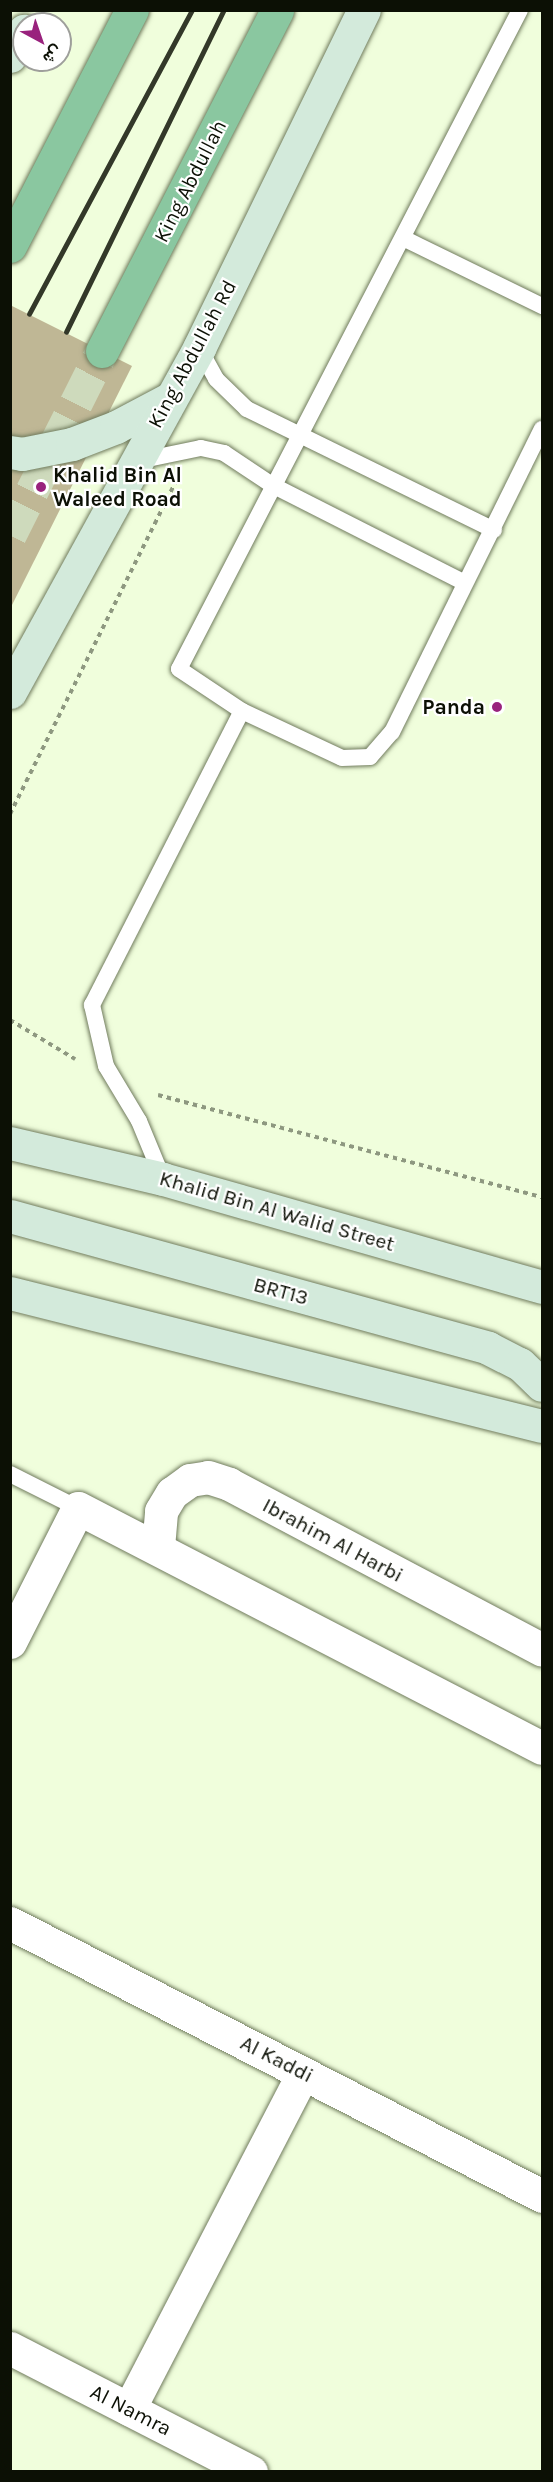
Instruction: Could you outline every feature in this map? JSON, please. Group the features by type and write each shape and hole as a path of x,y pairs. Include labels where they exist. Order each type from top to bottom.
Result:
{"highway":[{"path":"10,246 132,10"},
{"name":"King Abdullah","path":"102,351 277,10"}],"main road":[{"name":"King Abdullah Rd","path":"10,692 134,462 199,348 364,10"},
{"path":"10,452 22,454 72,444 117,427 171,398"},
{"name":"Khalid Bin Al Walid Street","path":"10,1143 163,1179 543,1287"},
{"name":"BRT13","path":"10,1216 488,1348 520,1364 543,1385"},
{"path":"10,1293 543,1426"}],"street":[{"name":"Ibrahim Al Harbi","path":"158,1546 161,1511 172,1493 190,1480 208,1477 229,1484 543,1650"},
{"path":"10,1642 78,1508 158,1546 543,1748"},
{"name":"Al Kaddi","path":"10,1923 543,2196"},
{"path":"129,2409 303,2073"},
{"name":"Al Namra","path":"10,2348 251,2472"}],"lane":[{"path":"520,10 403,238 272,485 179,669 242,711 342,758 370,757 392,732 465,583 495,530 543,429"},
{"path":"403,238 543,306"},
{"path":"199,348 216,379 240,404 495,530"},
{"path":"134,462 191,450 224,453 272,485 465,583"},
{"path":"163,1179 139,1121 106,1066 92,1005 242,711"},
{"path":"10,1474 78,1508"}],"path":[{"path":"10,814 191,450"},
{"path":"10,1020 117,1085 543,1197"}],"building":[{"name":"Khalid Bin Al Waleed Road","path":"10,305 132,366 10,609"}],"tunnel":[{"path":"10,535 102,351"}],"railway":[{"path":"29,314 192,10"},
{"path":"66,332 224,10"}],"place":[{"name":"Khalid Bin Al Waleed Road","path":"41,487"},
{"name":"Panda","path":"497,707"}]}
